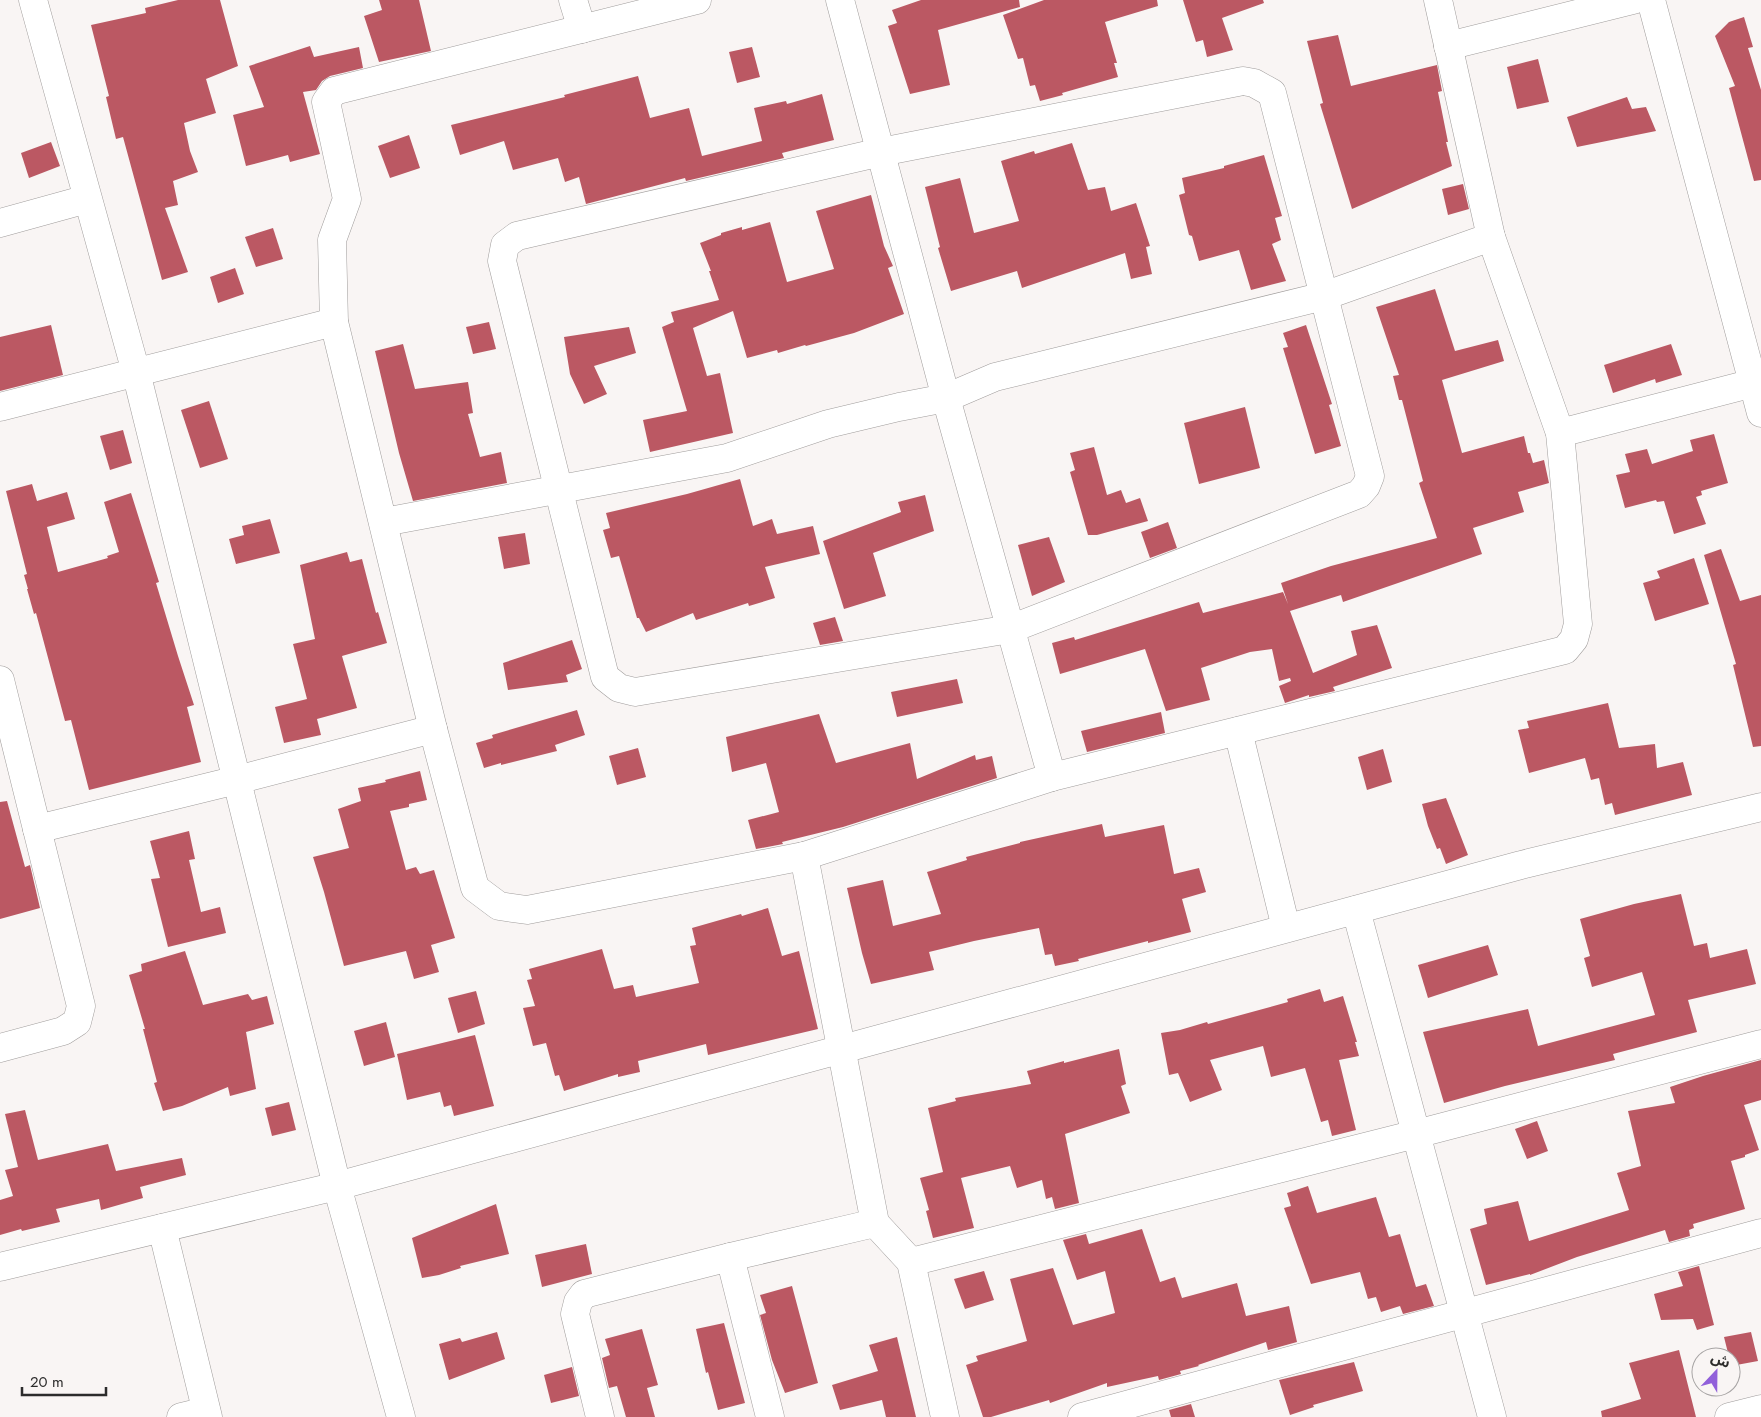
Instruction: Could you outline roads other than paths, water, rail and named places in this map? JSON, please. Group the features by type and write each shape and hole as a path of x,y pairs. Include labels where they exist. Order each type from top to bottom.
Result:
{"street":[{"path":"33,0 136,372 337,1186 401,1417"},
{"path":"574,0 582,29"},
{"path":"697,0 334,91 326,102 347,199 332,240 334,322 433,729 475,888 499,906 527,910 804,856 1052,777 1565,650 1574,639 1578,624 1560,433 1491,237 1438,0"},
{"path":"840,0 946,398 1052,777"},
{"path":"1448,46 1633,0"},
{"path":"1651,0 1757,382 1761,413"},
{"path":"1243,82 1254,83 1272,93 1370,476 1366,486 1359,494 1010,629 635,692 619,688 605,677 560,489 502,261 505,245 518,236 881,152 1243,82"},
{"path":"0,223 87,199"},
{"path":"384,522 727,458 828,424 946,398 995,377 1324,296 1491,237"},
{"path":"0,407 334,322"},
{"path":"1560,433 1757,382"},
{"path":"0,680 9,755 37,829 81,1006 77,1022 63,1032 0,1048"},
{"path":"37,829 433,729"},
{"path":"1238,731 1286,928"},
{"path":"0,1267 337,1186 1521,864 1761,807"},
{"path":"804,856 875,1223 910,1262 945,1417"},
{"path":"1356,910 1492,1417"},
{"path":"910,1262 1416,1134 1761,1044"},
{"path":"600,1417 575,1314 578,1302 584,1294 875,1223"},
{"path":"162,1228 198,1415"},
{"path":"1082,1417 1761,1233"},
{"path":"730,1257 770,1417"},
{"path":"1729,1417 1761,1409"}]}
